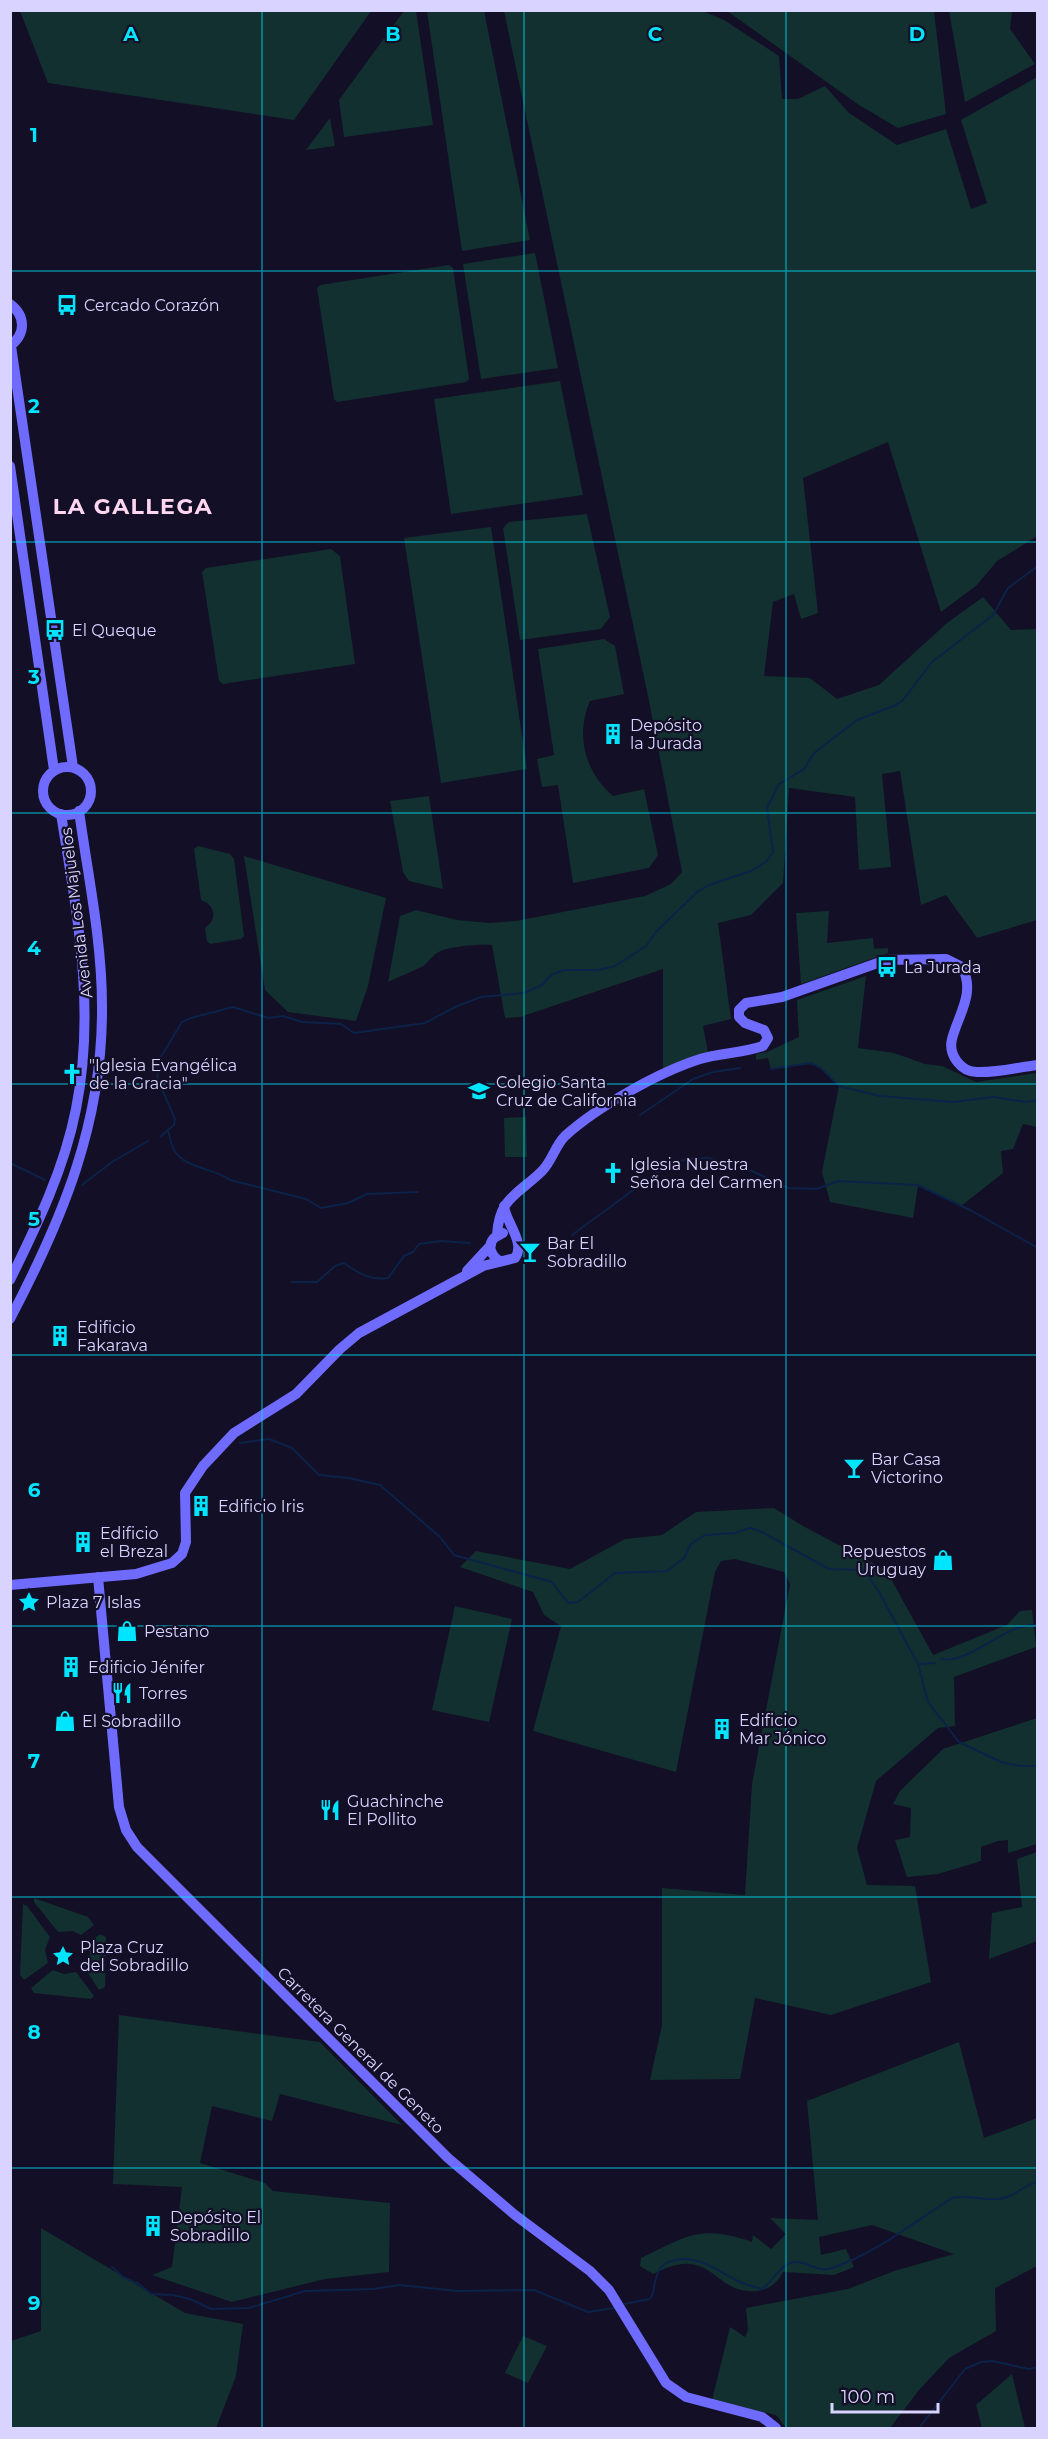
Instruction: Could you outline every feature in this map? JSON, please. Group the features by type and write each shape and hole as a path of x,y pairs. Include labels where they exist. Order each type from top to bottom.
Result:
{"main road":[{"path":"10,304 18,310 23,320 22,332 11,346 73,767 87,777 91,787 90,798 86,806 79,811 61,814 47,804 44,795 44,783 54,771 55,762 10,466"},
{"path":"54,771 73,767"},
{"name":"Avenida Los Majuelos","path":"10,1319 15,1300 65,1204 84,1148 91,1118 101,1042 101,964 79,811"},
{"name":"Avenida Los Majuelos","path":"10,1280 41,1218 58,1174 76,1108 84,1040 84,964 61,814"},
{"path":"500,1261 493,1256 494,1240 504,1206 510,1197 543,1170 564,1137 590,1115 683,1065 702,1058 763,1046 768,1038 764,1030 745,1023 739,1017 739,1010 746,1003 782,996 886,960 946,959 962,967 966,975 967,993 951,1046 954,1057 962,1067 974,1072 1038,1065"},
{"path":"10,1585 136,1574 172,1563 182,1554 186,1542 185,1493 221,1445 234,1433 296,1394 349,1340 359,1333 464,1275 483,1266 500,1261 510,1261 518,1254 519,1242 514,1236 504,1206"},
{"path":"464,1275 494,1240 505,1233 514,1236"},
{"name":"Carretera General de Geneto","path":"98,1577 119,1807 126,1830 137,1847 448,2158 609,2290 666,2383 686,2397 762,2417 776,2428"}],"green space":[{"path":"700,10 724,20 779,56 782,99 798,99 825,86 849,113 897,145 946,129 971,209 987,203 961,120 1037,77 1037,536 997,561 977,585 941,612 888,442 803,478 818,613 801,619 794,594 773,602 764,676 810,678 837,699 879,685 947,623 983,597 1011,630 1037,629 1037,920 977,938 946,895 921,905 900,771 882,774 891,867 859,870 855,797 789,788 783,883 751,915 718,923 731,1019 703,1026 708,1052 682,1060 663,1070 663,969 520,1017 505,1018 492,945 464,946 442,951 435,954 423,966 388,982 400,916 416,910 457,920 490,923 516,921 645,896 671,884 682,872 648,696 504,11"},
{"path":"20,11 371,11 294,120 48,83"},
{"path":"404,11 416,11 433,125 344,137 339,100"},
{"path":"427,11 484,11 530,240 462,251"},
{"path":"727,11 934,11 946,114 898,128 859,105"},
{"path":"949,11 1012,11 1010,29 1035,64 965,102"},
{"path":"330,118 335,146 306,150"},
{"path":"535,253 558,368 481,379 463,264"},
{"path":"449,265 453,268 469,379 466,382 337,402 334,399 317,288 320,285"},
{"path":"560,381 583,495 451,514 434,399"},
{"path":"587,514 610,617 601,629 520,640 503,528 509,522"},
{"path":"491,527 527,769 441,783 404,538"},
{"path":"331,549 340,556 355,664 223,684 219,681 202,572 206,568"},
{"path":"604,639 615,646 624,694 590,701 583,727 585,752 595,776 613,796 644,789 658,855 649,868 573,883 558,785 542,787 537,759 554,755 538,649"},
{"path":"429,796 443,889 409,881 403,872 390,801"},
{"path":"198,846 230,854 234,859 244,936 241,939 210,944 207,941 205,928 212,921 213,912 206,902 201,900 194,849"},
{"path":"244,856 386,898 368,986 356,1021 288,1012 265,990"},
{"path":"829,911 827,943 873,938 874,949 888,948 888,953 801,984 796,913"},
{"path":"866,976 858,1048 894,1053 925,1064 942,1066 976,1082 1037,1073 1037,1127 1023,1124 1013,1149 1001,1151 1003,1173 961,1206 918,1186 913,1218 830,1202 822,1172 839,1086 816,1066 801,1064 771,1069 768,1058 756,1060 756,1054 767,1052 799,1037 797,1000"},
{"path":"526,1117 527,1157 505,1157 504,1118"},
{"path":"774,1508 886,1570 933,1655 1007,1625 1020,1611 1032,1610 1036,1647 954,1677 955,1726 938,1728 876,1781 857,1848 867,1885 915,1886 931,1982 831,2015 755,1998 740,2079 650,2080 662,2025 662,1888 745,1895 752,1784 790,1584 784,1572 735,1559 721,1561 715,1572 676,1772 533,1731 561,1626 544,1615 533,1592 460,1567 476,1551 570,1569 625,1539 662,1535 696,1512"},
{"path":"455,1606 512,1619 489,1722 432,1710"},
{"path":"1037,1718 1037,1844 1008,1853 1008,1840 998,1841 981,1847 981,1861 938,1874 907,1877 895,1840 910,1837 911,1808 893,1804 900,1791 943,1749"},
{"path":"1037,1852 1037,1941 989,1959 992,1913 1022,1907 1017,1859"},
{"path":"34,1898 88,1917 94,1925 81,1935 73,1931 58,1932 34,1902"},
{"path":"23,1904 27,1906 50,1937 45,1950 48,1963 24,1980 20,1975"},
{"path":"100,1934 106,1937 105,1987 99,1990 84,1967 90,1955 88,1943"},
{"path":"53,1970 64,1974 76,1972 94,1996 91,1999 34,1993 31,1988"},
{"path":"119,2015 320,2042 402,2125 280,2094 272,2121 212,2106 200,2163 265,2183 273,2191 390,2203 389,2272 325,2279 232,2302 152,2275 172,2267 182,2187 113,2184"},
{"path":"959,2042 984,2138 1037,2118 1037,2266 995,2288 996,2331 949,2358 919,2390 890,2428 786,2428 776,2415 712,2400 730,2327 745,2337 748,2330 746,2308 848,2289 894,2271 954,2254 872,2225 819,2237 821,2255 846,2249 854,2267 834,2275 783,2272 775,2284 757,2291 730,2286 708,2270 693,2264 676,2265 653,2274 640,2266 641,2258 683,2239 706,2233 752,2242 753,2235 771,2249 786,2234 770,2218 818,2220 807,2101"},
{"path":"41,2228 185,2313 243,2324 236,2376 216,2428 11,2428 11,2341 41,2331"},
{"path":"523,2336 547,2346 528,2383 505,2373"},
{"path":"1012,2374 1025,2428 982,2428 976,2405"}],"waterway":[{"path":"161,1136 174,1125 175,1119 157,1078 159,1060 182,1022 191,1018 233,1007 268,1018 283,1016 302,1022 341,1024 354,1033 425,1023 457,1006 481,997 524,993 542,985 551,975 564,970 599,970 615,966 646,946 656,932 697,892 709,885 751,871 766,862 773,852 767,808 779,784 804,769 814,753 857,720 903,700 932,662 993,615 1008,588 1038,566"},
{"path":"771,1069 811,1063 820,1067 839,1086 880,1096 954,1102 993,1097 1027,1102 1038,1100"},
{"path":"640,1115 693,1079 713,1072 740,1068"},
{"path":"168,1131 174,1150 185,1161 230,1180 306,1199 321,1208 348,1203 367,1194 418,1192"},
{"path":"82,1185 112,1162 148,1141"},
{"path":"572,1235 666,1166 687,1159 709,1158 752,1171 788,1188 817,1189 838,1181 918,1185 970,1210 1038,1248"},
{"path":"10,1163 45,1180"},
{"path":"292,1282 317,1282 335,1266 344,1263 365,1275 388,1278 404,1256 413,1252 419,1244 441,1241 470,1243"},
{"path":"240,1443 269,1439 292,1448 319,1475 349,1478 380,1485 440,1537 454,1555 552,1582 568,1603 578,1602 615,1573 667,1571 684,1558 691,1544 705,1535 735,1533 750,1528 760,1531 829,1569 864,1570 879,1592 918,1664 935,1663"},
{"path":"941,1659 965,1656 1012,1630 1038,1625"},
{"path":"918,1664 928,1702 959,1742 1001,1762 1020,1766 1038,1766"},
{"path":"624,2304 650,2299 658,2273 663,2265 671,2261 685,2259 701,2262 740,2282 762,2289 781,2269 793,2262 820,2269 832,2268 848,2262 894,2237 952,2198 1004,2198 1038,2182"},
{"path":"112,2267 123,2277 139,2284 151,2294 173,2295 190,2299 211,2309 249,2308 305,2291 373,2289 400,2285 457,2291 534,2290 588,2312 615,2308"},
{"path":"919,2428 965,2369 981,2362 992,2361 1029,2369 1038,2367"}],"place":[{"name":"Cercado Corazón","path":"67,305"},
{"name":"El Queque","path":"55,630"},
{"name":"Depósito la Jurada","path":"613,734"},
{"name":"La Jurada","path":"887,967"},
{"name":"\"Iglesia Evangélica de la Gracia\"","path":"72,1074"},
{"name":"Colegio Santa Cruz de California","path":"479,1091"},
{"name":"Iglesia Nuestra Señora del Carmen","path":"613,1173"},
{"name":"Bar El Sobradillo","path":"530,1252"},
{"name":"Edificio Fakarava","path":"60,1336"},
{"name":"Bar Casa Victorino","path":"854,1468"},
{"name":"Edificio Iris","path":"201,1506"},
{"name":"Edificio el Brezal","path":"83,1542"},
{"name":"Repuestos Uruguay","path":"943,1560"},
{"name":"Plaza 7 Islas","path":"29,1602"},
{"name":"Pestano","path":"127,1631"},
{"name":"Edificio Jénifer","path":"71,1667"},
{"name":"Torres","path":"122,1693"},
{"name":"El Sobradillo","path":"65,1721"},
{"name":"Edificio Mar Jónico","path":"722,1729"},
{"name":"Guachinche El Pollito","path":"330,1810"},
{"name":"Plaza Cruz del Sobradillo","path":"63,1956"},
{"name":"Depósito El Sobradillo","path":"153,2226"}],"district":[{"name":"LA GALLEGA","path":"133,506"}]}
